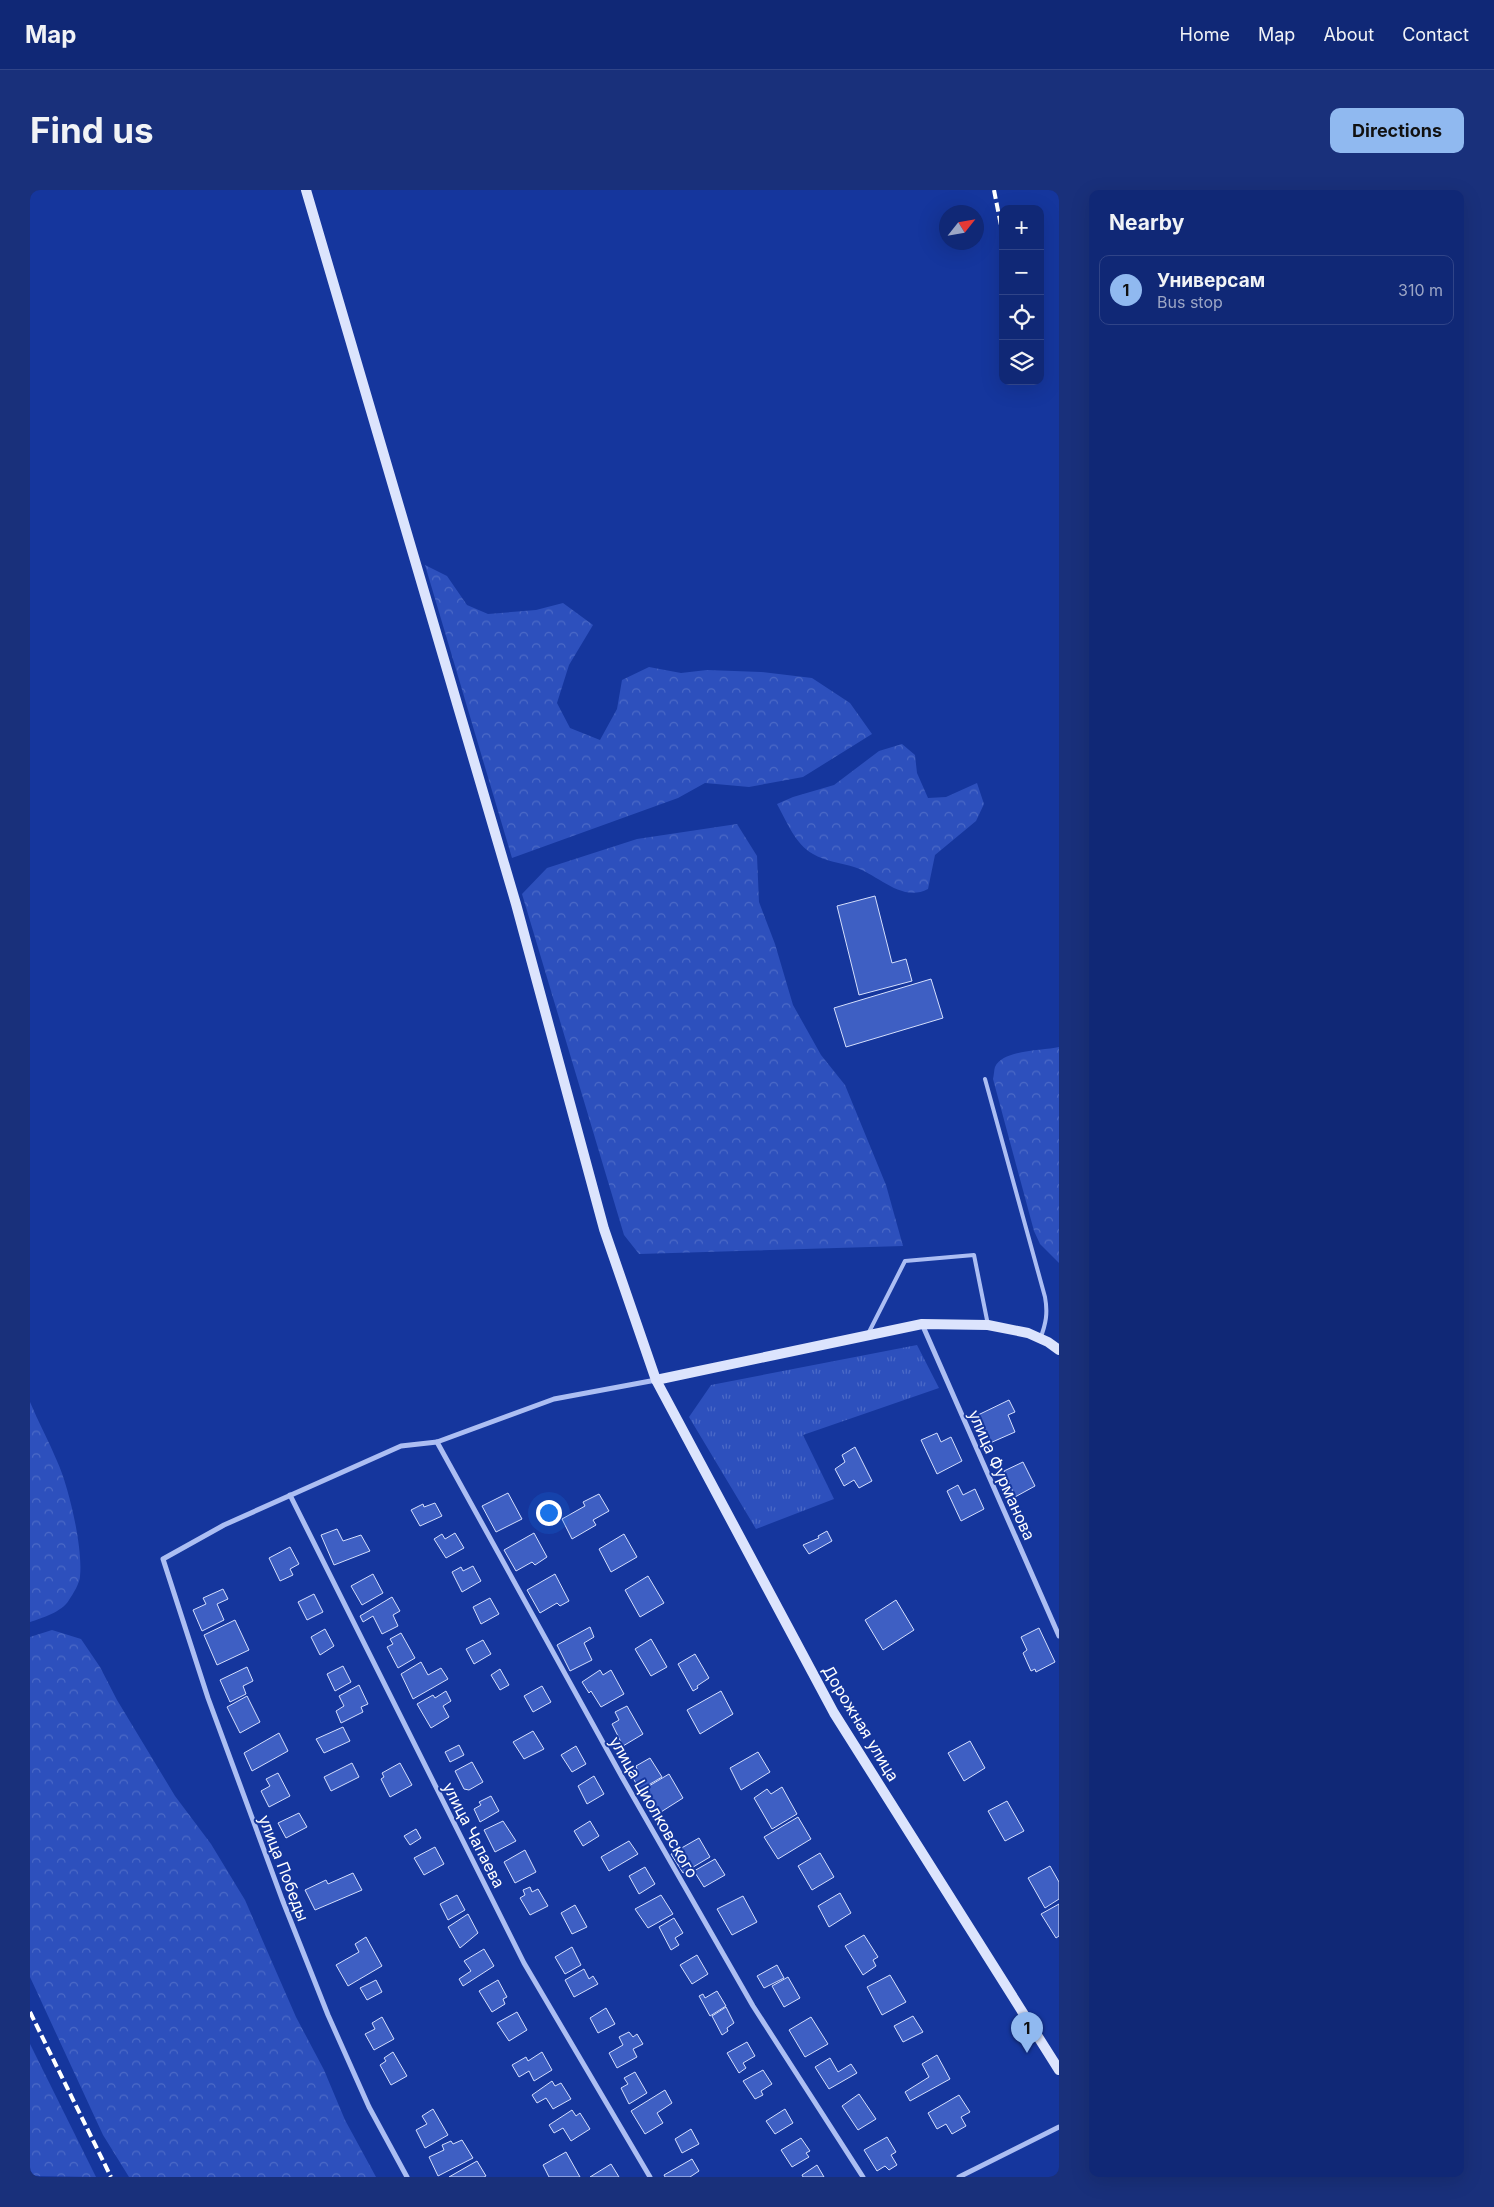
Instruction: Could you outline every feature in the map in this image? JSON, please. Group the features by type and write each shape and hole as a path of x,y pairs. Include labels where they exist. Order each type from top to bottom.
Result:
{"main road":[{"name":"Дорожная улица","path":"306,190 516,904 604,1229 656,1380 834,1713 1059,2070"},
{"path":"656,1380 922,1324 988,1325 1040,1338 1059,1350"}],"street":[{"name":"улица Фурманова","path":"922,1324 1059,1636"},
{"path":"290,1495 401,1446 437,1442 554,1399 656,1380"},
{"name":"улица Циолковского","path":"437,1442 622,1778 753,2006 863,2177"},
{"name":"улица Победы","path":"290,1495 224,1526 163,1559 208,1698 282,1899 328,2015 365,2098 407,2177"},
{"name":"улица Чапаева","path":"290,1495 524,1963 650,2177"},
{"path":"959,2177 1059,2126"}],"lane":[{"path":"986,1078 1045,1297 1047,1310 1046,1324 1040,1338"},
{"path":"867,1336 905,1261 974,1254 988,1325"}],"green space":[{"path":"425,565 447,576 467,605 488,614 536,610 563,603 593,625 569,665 557,703 570,728 600,740 617,709 622,680 649,667 681,673 707,670 761,672 812,678 850,703 872,734 803,777 749,787 705,783 678,798 512,858"},
{"path":"902,744 915,755 917,773 928,798 946,797 977,783 984,804 976,821 935,855 928,889 918,892 899,890 854,867 813,854 796,839 777,804 793,797 834,785 879,751"},
{"path":"737,824 757,856 759,902 775,944 793,1005 821,1055 845,1085 886,1185 903,1246 639,1254 624,1235 522,894 547,868 637,839"},
{"path":"1059,1047 1059,1263 1040,1244 1034,1231 993,1079 995,1067 999,1061 1006,1057 1024,1052"},
{"path":"917,1345 939,1388 803,1435 834,1499 756,1529 689,1417 711,1385"},
{"path":"30,1402 62,1472 77,1534 80,1576 74,1592 62,1608 30,1622"},
{"path":"52,1630 81,1639 100,1667 117,1700 175,1796 211,1844 245,1900 296,2017 324,2070 345,2120 376,2177 129,2177 103,2135 30,1977 30,1637"},
{"path":"30,2044 96,2177 30,2176"}],"building":[{"path":"875,896 892,963 906,959 912,981 859,995 837,906"},
{"path":"931,979 943,1018 846,1047 834,1008"},
{"path":"1009,1400 1015,1412 1008,1415 1015,1432 990,1443 978,1415"},
{"path":"937,1433 941,1442 951,1437 962,1461 937,1474 921,1440"},
{"path":"855,1447 872,1481 859,1488 854,1480 844,1486 835,1469 845,1462 842,1455"},
{"path":"1023,1462 1035,1486 1015,1497 1004,1471"},
{"path":"958,1485 963,1495 975,1489 984,1509 961,1521 947,1491"},
{"path":"508,1493 522,1519 496,1532 482,1506"},
{"path":"599,1494 609,1511 593,1520 596,1525 572,1539 562,1519 585,1506 583,1502"},
{"path":"435,1503 442,1516 420,1526 411,1510 423,1504 424,1507"},
{"path":"337,1529 343,1541 361,1535 370,1551 334,1565 321,1535"},
{"path":"827,1531 832,1541 809,1554 803,1545 819,1538 818,1536"},
{"path":"455,1533 464,1548 446,1558 434,1539 442,1534 445,1539"},
{"path":"534,1533 547,1557 535,1565 532,1562 516,1571 504,1550"},
{"path":"624,1534 637,1557 611,1572 599,1549"},
{"path":"290,1547 299,1564 290,1569 293,1575 280,1581 269,1558"},
{"path":"473,1566 481,1581 462,1592 452,1572 461,1567 463,1571"},
{"path":"373,1574 383,1593 362,1605 351,1586"},
{"path":"555,1574 569,1601 560,1606 557,1603 540,1613 527,1590"},
{"path":"648,1576 664,1603 640,1617 625,1590"},
{"path":"223,1589 228,1599 217,1604 224,1620 202,1631 193,1610 206,1604 203,1598"},
{"path":"314,1594 323,1612 307,1620 298,1602"},
{"path":"392,1597 400,1611 393,1615 398,1626 382,1634 373,1616 363,1622 360,1616"},
{"path":"490,1598 499,1614 481,1624 473,1607"},
{"path":"896,1600 914,1630 883,1650 865,1620"},
{"path":"235,1620 249,1650 217,1665 204,1635"},
{"path":"590,1627 594,1637 584,1643 592,1660 570,1671 557,1645"},
{"path":"1039,1628 1055,1662 1036,1672 1035,1669 1031,1671 1023,1653 1027,1650 1021,1637"},
{"path":"325,1629 334,1646 320,1655 311,1637"},
{"path":"401,1633 415,1658 398,1668 387,1647 393,1644 390,1639"},
{"path":"651,1639 667,1667 651,1676 635,1649"},
{"path":"483,1640 491,1654 474,1664 466,1649"},
{"path":"695,1654 709,1678 693,1691 678,1664"},
{"path":"421,1662 428,1675 441,1668 448,1679 413,1699 401,1674"},
{"path":"343,1666 351,1682 335,1691 327,1674"},
{"path":"247,1667 253,1681 243,1686 246,1694 230,1702 220,1680"},
{"path":"500,1669 509,1685 500,1690 491,1675"},
{"path":"600,1670 603,1675 611,1670 624,1694 601,1707 591,1691 589,1693 582,1682"},
{"path":"359,1685 368,1704 361,1707 363,1712 341,1723 336,1711 344,1706 339,1696"},
{"path":"542,1686 551,1702 533,1712 524,1696"},
{"path":"446,1691 451,1701 443,1706 449,1717 431,1728 417,1704 433,1695 435,1698"},
{"path":"721,1691 733,1714 700,1734 687,1710"},
{"path":"247,1696 260,1722 240,1733 227,1707"},
{"path":"627,1706 643,1734 623,1746 612,1724 619,1720 615,1712"},
{"path":"343,1727 350,1741 324,1753 316,1739"},
{"path":"533,1731 544,1749 524,1759 513,1742"},
{"path":"279,1733 288,1751 252,1771 244,1753"},
{"path":"970,1741 985,1768 964,1781 948,1753"},
{"path":"459,1745 464,1755 450,1762 445,1752"},
{"path":"576,1746 586,1764 572,1772 561,1755"},
{"path":"758,1752 770,1772 741,1790 730,1768"},
{"path":"650,1758 662,1777 640,1790 630,1773 637,1769 636,1766"},
{"path":"472,1762 483,1782 469,1790 464,1789 455,1771"},
{"path":"352,1763 359,1777 331,1791 324,1777"},
{"path":"400,1763 412,1785 390,1797 381,1779 384,1777 382,1773"},
{"path":"278,1773 290,1796 269,1807 261,1791 270,1786 266,1779"},
{"path":"669,1774 683,1798 653,1817 639,1792"},
{"path":"594,1776 604,1794 587,1804 578,1786"},
{"path":"782,1787 797,1814 772,1829 754,1798 767,1789 771,1794"},
{"path":"491,1796 499,1811 480,1822 474,1809 481,1805 479,1802"},
{"path":"1007,1801 1024,1831 1005,1841 988,1811"},
{"path":"299,1813 307,1827 286,1838 278,1823"},
{"path":"798,1817 811,1839 778,1859 764,1837"},
{"path":"503,1821 516,1841 495,1852 484,1830"},
{"path":"590,1821 599,1836 583,1846 574,1831"},
{"path":"416,1829 421,1838 410,1845 404,1836"},
{"path":"699,1838 710,1857 683,1873 671,1854"},
{"path":"629,1841 638,1854 609,1871 601,1857"},
{"path":"435,1847 444,1864 424,1875 414,1858"},
{"path":"525,1850 536,1872 515,1883 504,1862"},
{"path":"820,1853 834,1877 812,1890 798,1866"},
{"path":"715,1859 725,1875 704,1887 694,1871"},
{"path":"1050,1866 1059,1882 1059,1899 1045,1908 1028,1878"},
{"path":"645,1867 655,1884 639,1894 629,1876"},
{"path":"353,1873 362,1890 315,1910 305,1890 326,1880 328,1884"},
{"path":"530,1887 532,1892 538,1889 548,1906 530,1915 520,1898 525,1895 523,1890"},
{"path":"840,1893 851,1913 829,1927 818,1906"},
{"path":"457,1895 465,1910 448,1920 440,1904"},
{"path":"661,1895 673,1914 648,1928 635,1909"},
{"path":"743,1896 757,1922 732,1935 717,1909"},
{"path":"1059,1904 1059,1936 1056,1938 1041,1914"},
{"path":"575,1905 587,1927 572,1934 561,1913"},
{"path":"468,1914 478,1933 460,1948 448,1927"},
{"path":"674,1918 683,1933 675,1938 679,1945 671,1950 659,1927"},
{"path":"864,1935 878,1957 873,1960 876,1966 863,1975 845,1946"},
{"path":"366,1937 382,1966 348,1986 336,1965 359,1952 355,1944"},
{"path":"572,1947 581,1965 565,1974 555,1957"},
{"path":"484,1949 494,1966 463,1986 459,1979 471,1971 464,1961"},
{"path":"697,1955 708,1974 692,1984 680,1965"},
{"path":"777,1965 784,1978 764,1988 757,1976"},
{"path":"584,1969 589,1979 593,1976 598,1984 574,1997 565,1980"},
{"path":"890,1975 906,2002 882,2015 867,1987"},
{"path":"788,1977 800,1998 784,2007 772,1986"},
{"path":"376,1980 382,1992 367,2000 360,1988"},
{"path":"498,1980 507,1997 503,1999 505,2004 492,2012 479,1991"},
{"path":"717,1991 726,2006 710,2016 699,1996 703,1994 705,1998"},
{"path":"726,2007 734,2023 722,2035 712,2016"},
{"path":"606,2008 615,2024 598,2033 590,2018"},
{"path":"517,2012 527,2030 509,2041 497,2023"},
{"path":"913,2016 923,2032 903,2042 894,2026"},
{"path":"382,2017 394,2039 374,2050 365,2034 375,2029 372,2023"},
{"path":"811,2017 828,2044 805,2057 789,2030"},
{"path":"629,2032 633,2037 637,2034 643,2044 633,2049 637,2057 617,2068 609,2053 623,2045 619,2037"},
{"path":"747,2042 755,2056 743,2063 746,2068 739,2073 727,2053"},
{"path":"393,2052 407,2076 391,2085 380,2065 386,2061 384,2058"},
{"path":"542,2052 552,2070 534,2081 529,2071 519,2077 512,2065 526,2057 528,2061"},
{"path":"937,2055 950,2079 910,2101 905,2092 929,2077 922,2064"},
{"path":"830,2058 838,2072 851,2064 857,2073 829,2089 815,2067"},
{"path":"763,2070 772,2084 761,2091 763,2095 755,2099 743,2081"},
{"path":"635,2072 647,2093 629,2104 621,2088 628,2084 624,2078"},
{"path":"552,2081 555,2086 561,2083 571,2099 553,2109 546,2098 537,2103 532,2095"},
{"path":"665,2090 672,2103 657,2113 663,2123 645,2134 631,2111"},
{"path":"859,2094 876,2119 858,2130 842,2106"},
{"path":"959,2095 970,2112 961,2117 966,2126 952,2134 946,2124 937,2129 928,2113"},
{"path":"433,2109 448,2135 425,2148 416,2130 427,2124 422,2116"},
{"path":"785,2109 793,2123 775,2134 766,2121"},
{"path":"572,2110 576,2116 580,2113 590,2129 571,2141 563,2128 554,2133 549,2125"},
{"path":"691,2129 699,2144 682,2153 675,2139"},
{"path":"887,2137 896,2152 891,2155 897,2165 889,2170 885,2166 877,2171 864,2150"},
{"path":"801,2138 810,2151 806,2153 809,2157 792,2167 781,2150"},
{"path":"462,2140 473,2158 438,2176 429,2157 444,2150 442,2145 451,2141 453,2144"},
{"path":"566,2152 580,2177 549,2177 543,2165"},
{"path":"692,2159 699,2171 690,2177 665,2177 664,2175"},
{"path":"477,2161 486,2176 449,2177"},
{"path":"611,2164 619,2177 590,2177"},
{"path":"817,2165 824,2177 803,2177 802,2175"}],"railway":[{"path":"994,190 999,216"},
{"path":"30,2012 111,2177"}],"place":[{"name":"Универсам","path":"1027,2053"}]}
